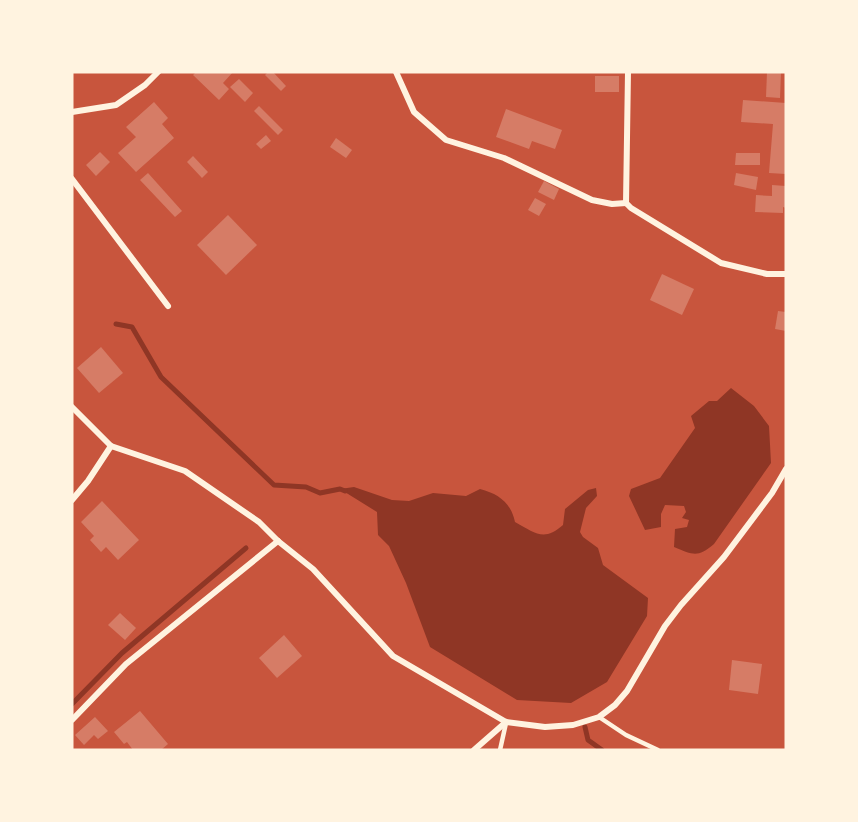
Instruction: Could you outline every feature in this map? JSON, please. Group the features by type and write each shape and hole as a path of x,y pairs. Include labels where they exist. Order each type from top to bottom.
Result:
{"street":[{"path":"72,112 116,105 145,85 158,72"},
{"path":"396,72 414,112 446,140 504,158 592,200 612,204 626,202"},
{"path":"628,72 626,202 631,208 721,263 767,274 786,274"},
{"path":"72,179 168,306"},
{"path":"72,407 111,446 185,471 259,522 278,541 313,569 393,656 506,722 545,727 573,725 599,717 615,705 627,692 665,626 724,557 772,493 786,469"},
{"path":"72,500 88,481 111,446"},
{"path":"72,720 126,664 278,541"},
{"path":"474,750 506,722"}],"lane":[{"path":"599,717 626,735 658,750"},
{"path":"500,750 506,722"}],"shaded area":[{"path":"731,388 754,406 769,426 771,463 714,544 703,552 695,554 674,547 675,529 687,527 689,520 682,518 686,512 684,506 665,505 661,514 661,527 645,530 629,496 631,489 660,478 695,428 691,416 709,401 717,401"},
{"path":"354,487 392,500 409,501 433,493 466,496 480,489 503,500 511,510 515,522 539,534 550,533 563,525 565,509 588,490 596,488 597,496 586,508 580,532 598,548 603,565 648,598 647,616 607,682 571,703 517,700 430,647 406,583 389,546 378,535 377,512 340,489"}],"building":[{"path":"196,72 233,72 223,83 229,89 219,100 193,75"},
{"path":"273,72 286,86 281,91 265,75"},
{"path":"767,72 781,72 780,98 766,97"},
{"path":"595,76 619,76 619,92 595,92"},
{"path":"239,79 253,93 245,102 230,87"},
{"path":"743,100 786,103 786,174 769,173 773,124 741,122"},
{"path":"154,102 168,118 162,124 174,138 136,172 118,153 136,137 126,127"},
{"path":"259,106 283,130 278,135 254,111"},
{"path":"506,109 562,130 555,149 532,141 529,149 496,137"},
{"path":"266,135 271,141 261,149 256,144"},
{"path":"336,138 352,150 346,158 330,147"},
{"path":"100,152 110,162 96,176 86,165"},
{"path":"736,153 760,153 760,165 735,165"},
{"path":"193,156 208,172 202,178 187,162"},
{"path":"148,173 182,211 175,217 140,180"},
{"path":"736,173 758,177 756,190 734,185"},
{"path":"544,181 559,189 554,200 538,192"},
{"path":"772,185 786,186 786,208 783,207 783,213 755,212 756,195 772,196"},
{"path":"535,198 546,204 539,216 528,210"},
{"path":"228,215 257,245 226,275 197,245"},
{"path":"662,274 694,289 682,315 650,300"},
{"path":"778,311 786,312 786,331 775,329"},
{"path":"101,347 123,373 99,393 77,368"},
{"path":"102,501 139,540 118,560 106,547 101,552 90,540 94,536 81,522"},
{"path":"120,613 136,628 125,640 108,625"},
{"path":"284,635 302,656 277,678 259,658"},
{"path":"732,660 762,664 758,694 729,690"},
{"path":"140,711 168,744 161,750 133,750 127,742 124,744 114,732"},
{"path":"95,717 108,731 98,739 94,735 84,745 75,735"}],"waterway":[{"path":"116,324 132,327 161,377 274,485 306,487 320,493 340,489 345,491"},
{"path":"72,704 122,653 246,548"},
{"path":"585,727 588,740 602,750"}]}
